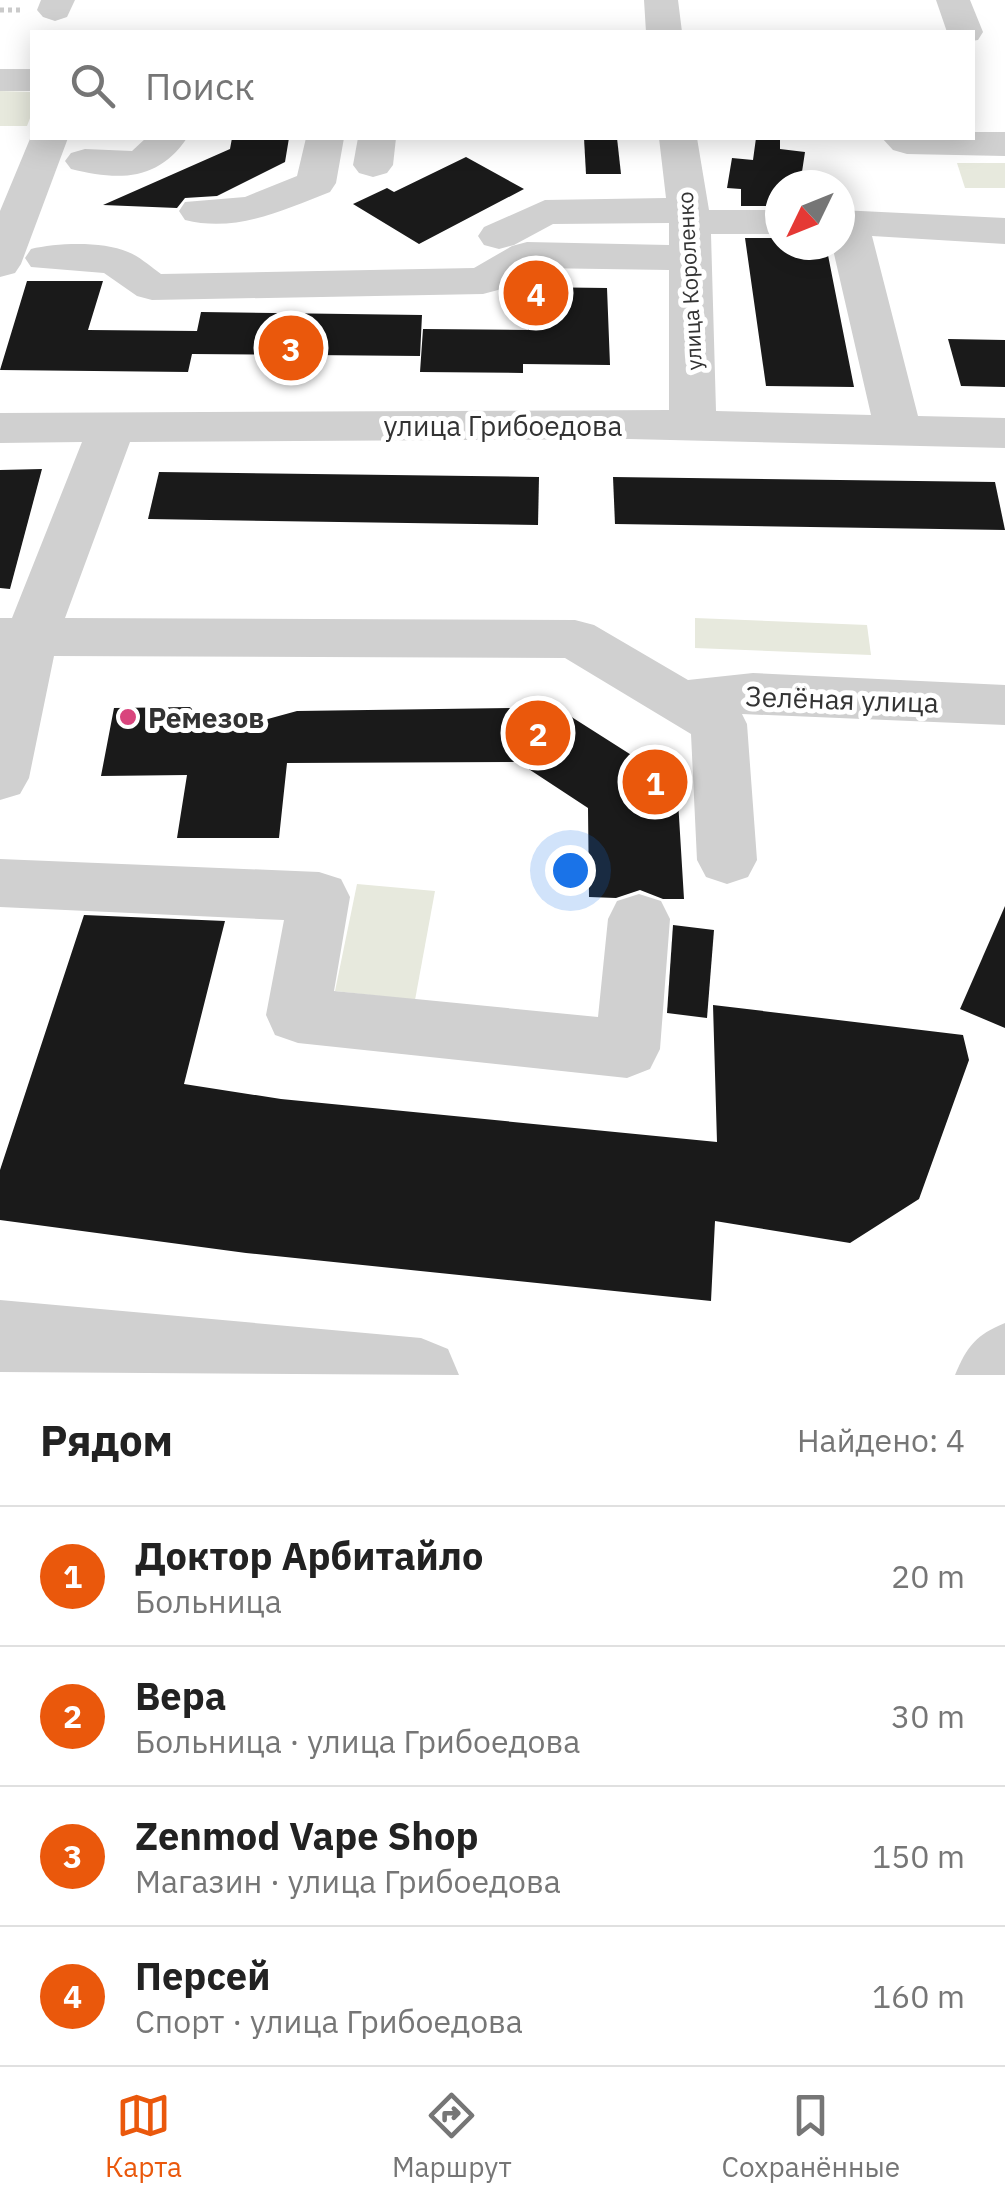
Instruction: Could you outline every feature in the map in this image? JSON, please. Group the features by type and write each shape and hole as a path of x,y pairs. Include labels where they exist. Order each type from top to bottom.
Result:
{"street":[{"path":"661,0 664,30"},
{"path":"953,0 964,30"},
{"path":"975,38 1005,38"},
{"path":"0,80 30,80"},
{"path":"0,264 27,136"},
{"path":"86,160 142,163 166,140"},
{"path":"200,210 251,209 316,184 325,140"},
{"name":"улица Короленко","path":"678,140 690,230 693,425"},
{"path":"904,140 1005,144"},
{"path":"499,236 545,212 690,230"},
{"path":"46,258 114,260 152,287 483,281 527,254 765,223"},
{"path":"855,223 1005,231"},
{"path":"854,260 898,431"},
{"name":"улица Грибоедова","path":"0,428 693,425 1005,432"},
{"path":"0,778 16,637 112,426"},
{"path":"16,637 575,639 719,724 727,860"},
{"name":"Зелёная улица","path":"680,701 753,693 1005,705"},
{"path":"0,883 319,897 298,1015 628,1049 639,919"},
{"path":"0,1336 421,1375"},
{"path":"993,1375 1005,1360"}],"shaded area":[{"path":"0,91 30,92 27,126 0,126"},
{"path":"957,163 1005,163 1005,188 965,188"},
{"path":"695,618 867,625 871,655 695,648"},
{"path":"357,884 435,891 415,1000 335,991"}],"building":[{"path":"232,140 289,140 285,162 217,196 185,198 177,208 103,205 230,149"},
{"path":"584,140 617,140 621,174 586,174"},
{"path":"756,140 780,140 780,149 805,152 802,170 765,170 765,206 741,206 741,189 727,188 732,158 753,160"},
{"path":"466,157 524,189 419,244 353,204 387,188 394,192"},
{"path":"745,238 765,238 765,260 829,260 854,387 766,386"},
{"path":"27,281 103,281 88,330 197,331 201,312 422,315 420,356 192,354 188,372 0,370"},
{"path":"528,287 607,288 610,365 523,364 523,373 420,372 423,329 528,330"},
{"path":"948,339 1005,340 1005,387 961,386"},
{"path":"42,469 10,589 0,588 0,470"},
{"path":"159,472 539,477 538,525 148,519"},
{"path":"613,477 995,482 1005,530 615,524"},
{"path":"190,707 211,728 246,725 297,711 514,708 551,733 570,716 677,784 684,899 663,899 640,890 616,898 589,897 588,808 518,762 287,763 279,838 177,838 187,775 101,776 114,708"},
{"path":"1005,906 1005,1028 960,1009"},
{"path":"84,915 225,921 184,1084 281,1099 717,1142 713,1005 963,1035 969,1060 919,1199 850,1243 715,1221 711,1301 246,1253 0,1220 0,1170"},
{"path":"673,925 714,930 707,1018 667,1013"}],"place":[{"name":"Персей","path":"536,293"},
{"name":"Zenmod Vape Shop","path":"291,348"},
{"name":"Ремезов","path":"128,717"},
{"name":"Вера","path":"538,733"},
{"name":"Доктор Арбитайло","path":"655,782"}]}
